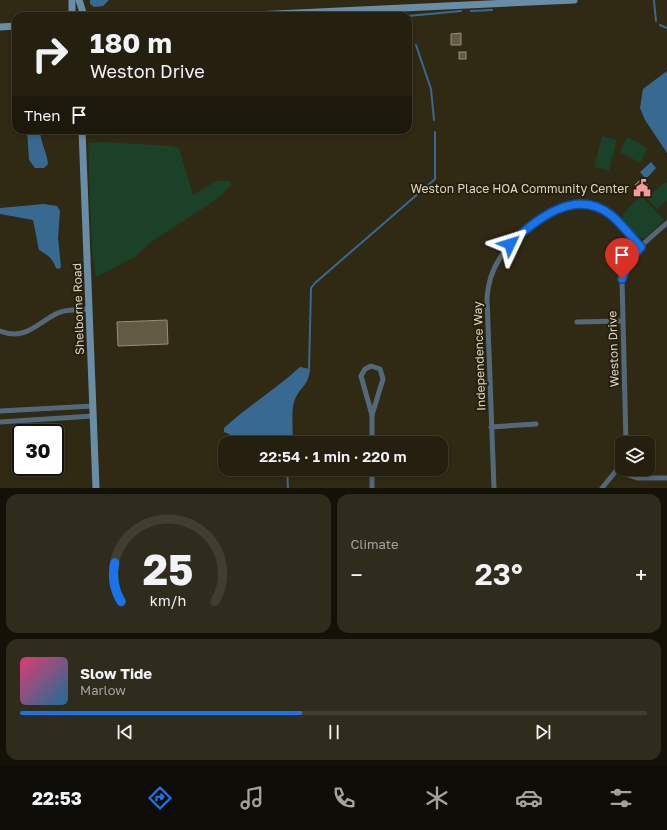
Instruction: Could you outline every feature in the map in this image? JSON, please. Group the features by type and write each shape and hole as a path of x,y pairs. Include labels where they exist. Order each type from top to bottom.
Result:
{"street":[{"path":"72,0 72,12"},
{"path":"79,0 83,12"},
{"path":"316,12 574,0"},
{"name":"Shelborne Road","path":"82,134 96,488"},
{"name":"Independence Way","path":"494,488 487,298 492,274 506,249 548,214 561,207 575,204 592,206 606,212 641,247"},
{"name":"Weston Drive","path":"626,436 621,285 622,274 628,262 641,247 667,223"},
{"path":"0,331 10,334 27,332 61,312 89,309"},
{"path":"577,322 622,321"},
{"path":"372,416 383,376 380,369 371,366 364,369 362,376 372,416 372,436"},
{"path":"0,411 93,406"},
{"path":"0,422 93,416"},
{"path":"491,427 536,424"},
{"path":"602,488 615,472"},
{"path":"372,476 372,488"},
{"path":"631,476 637,478 667,478"}],"green space":[{"path":"602,136 617,140 609,171 594,167"},
{"path":"627,137 648,148 640,163 620,152"},
{"path":"103,142 172,146 179,148 193,195 216,181 230,181 232,185 214,201 151,242 135,257 96,277 92,252 88,143"},
{"path":"665,182 667,183 667,200 657,209 647,198"},
{"path":"641,195 664,220 645,238 639,238 622,220 623,214"}],"water":[{"path":"90,0 109,0 103,6 94,7 90,4"},
{"path":"667,71 667,153 645,120 640,108 643,89"},
{"path":"27,134 40,134 48,164 44,168 35,168 29,160"},
{"path":"651,162 656,168 646,179 640,172"},
{"path":"44,204 57,206 60,211 58,238 61,267 59,269 56,268 50,258 39,250 33,220 0,214 0,208"},
{"path":"300,367 310,369 308,379 295,399 292,415 293,436 233,436 224,432 224,428 233,420"}],"building":[{"path":"461,33 461,45 451,45 451,34"},
{"path":"459,52 466,52 466,59 459,59"},
{"name":"Weston Place HOA Community Center","path":"642,178 648,185 642,191 635,185"},
{"path":"167,320 168,344 118,346 117,322"}],"waterway":[{"path":"654,1 656,21"},
{"path":"471,11 492,10"},
{"path":"412,16 461,11"},
{"path":"660,25 667,28"},
{"path":"416,45 431,89 434,120"},
{"path":"309,368 311,288 435,179 435,132"},
{"path":"287,476 288,488"}],"place":[{"name":"Weston Place HOA Community Center","path":"642,188"}],"route":[{"path":"510,244 553,210 570,204 597,207 611,215 641,247 628,262 622,279"}]}
